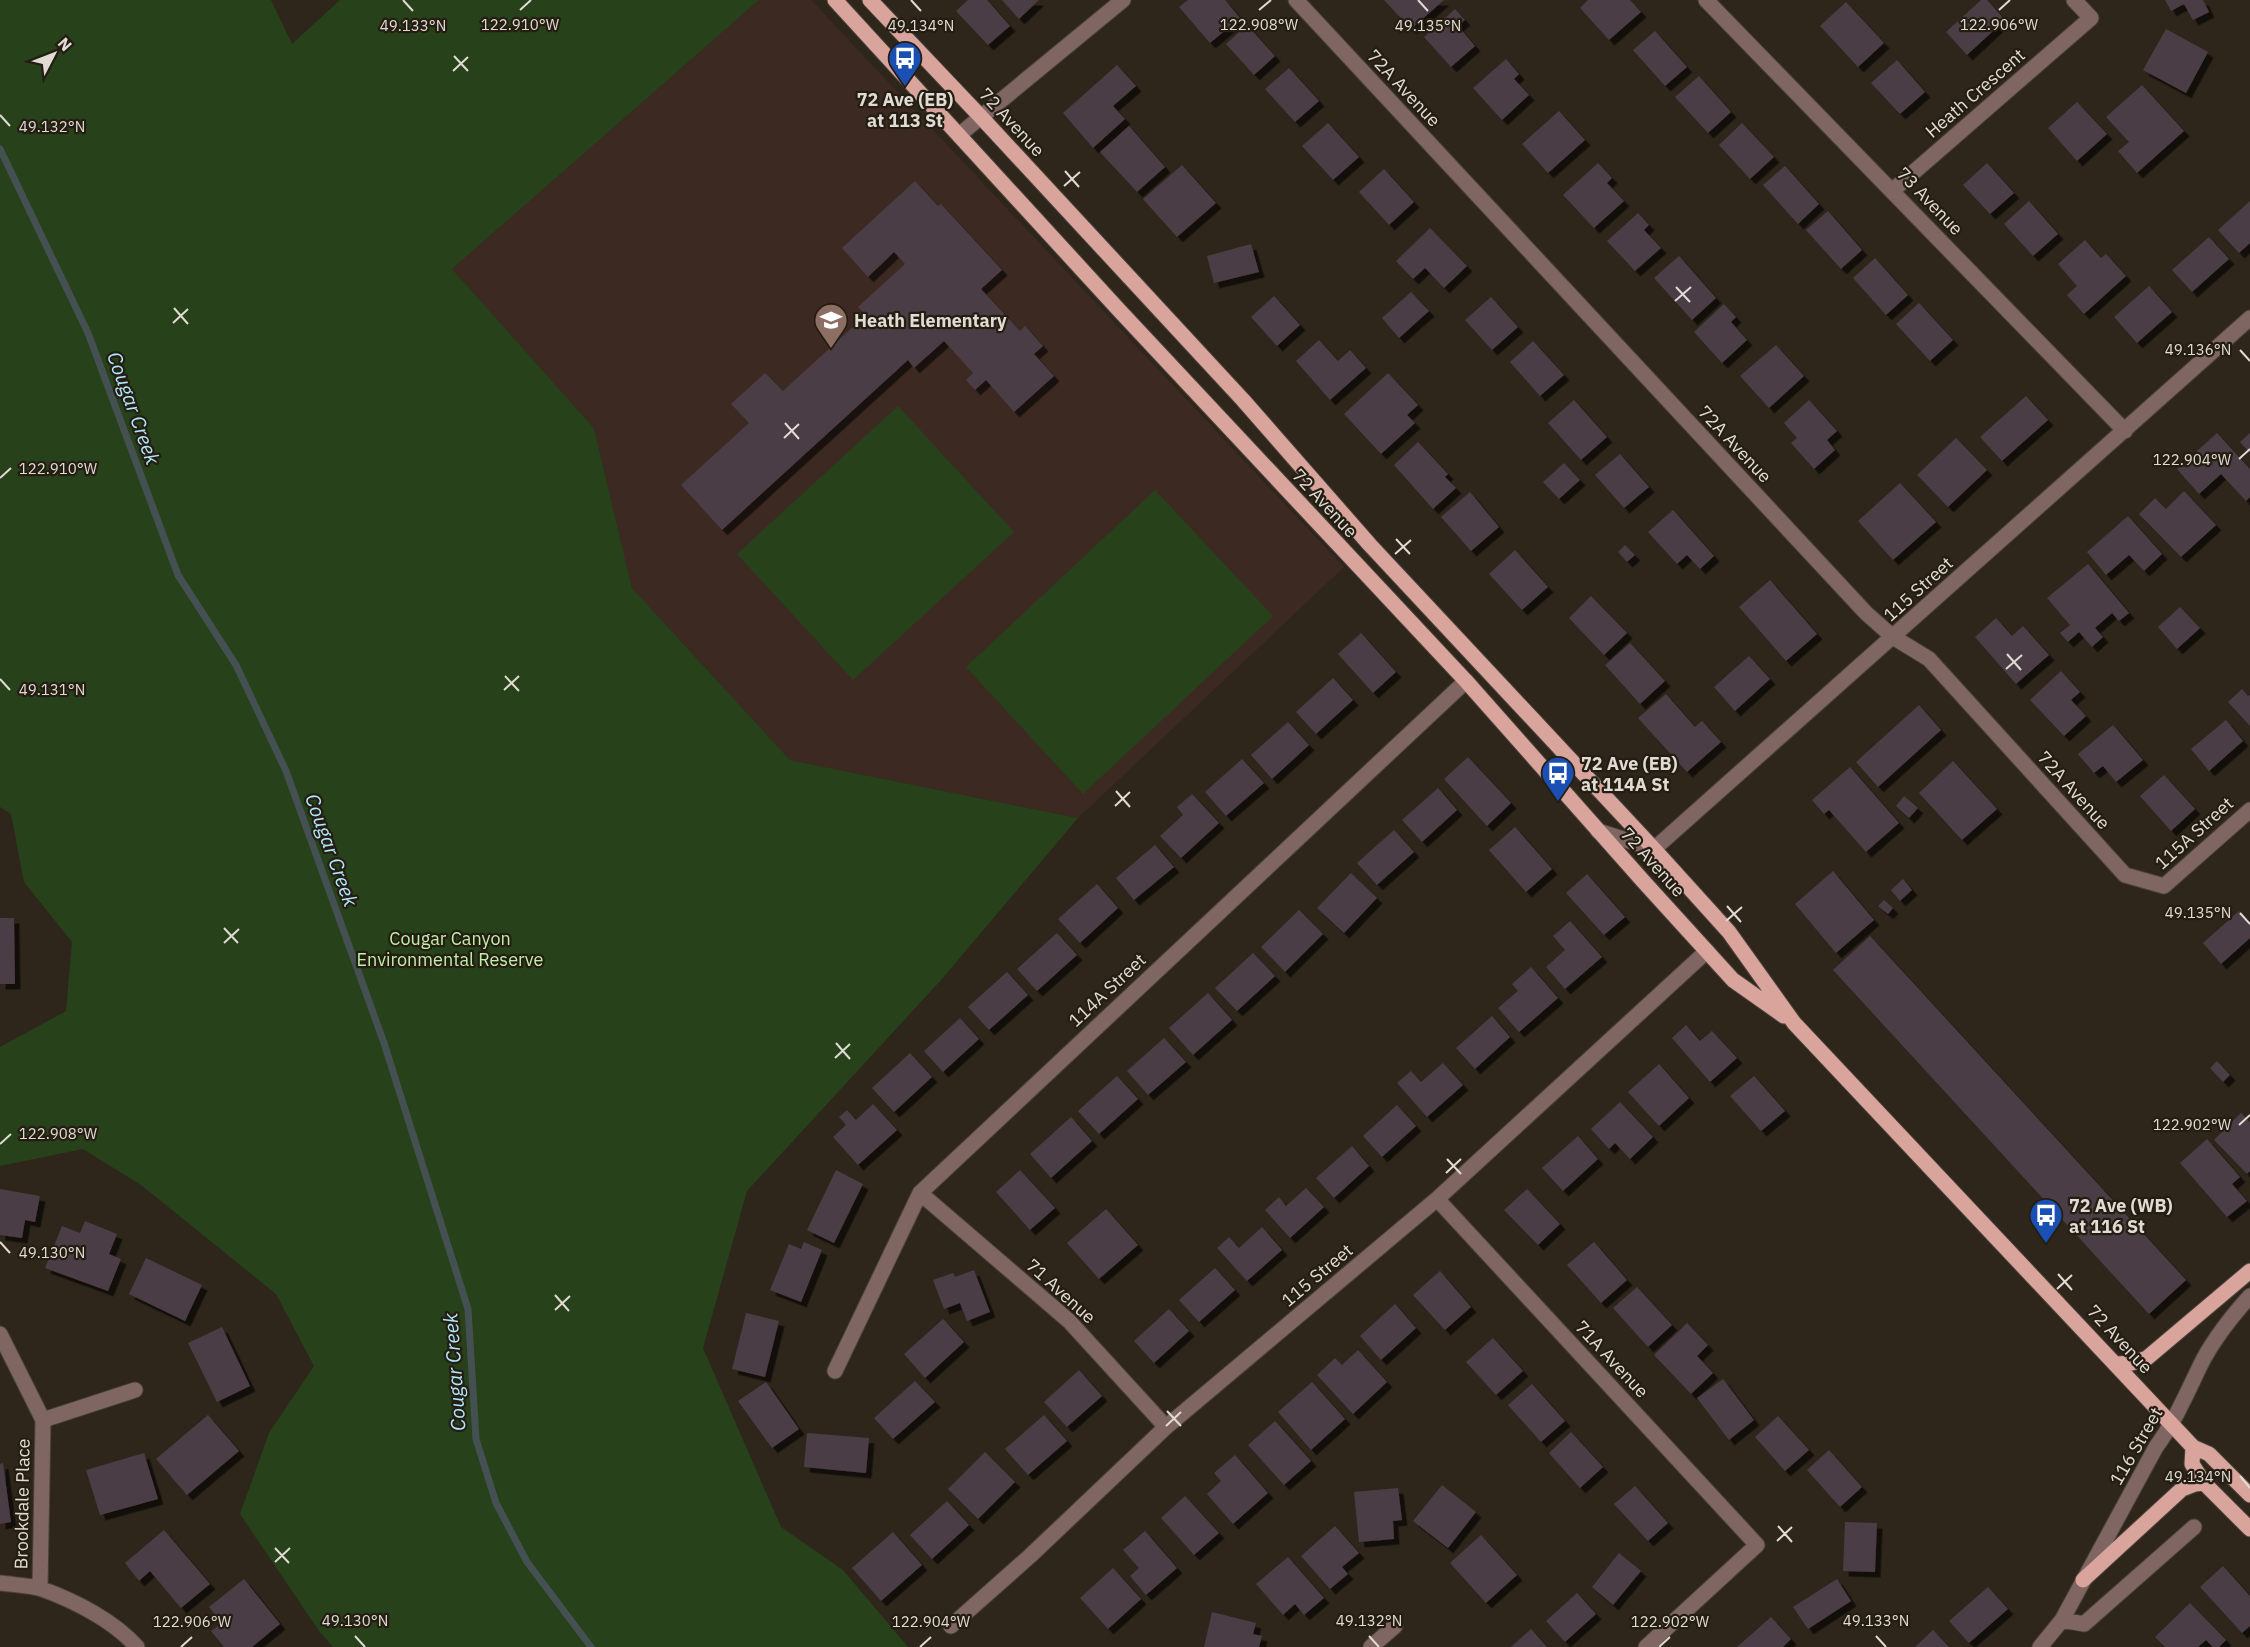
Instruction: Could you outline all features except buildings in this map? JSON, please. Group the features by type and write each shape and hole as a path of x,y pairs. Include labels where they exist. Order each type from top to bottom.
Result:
{"main road":[{"name":"72 Avenue","path":"835,0 1214,412 1466,681 1733,980 1794,1023"},
{"name":"72 Avenue","path":"870,0 1243,400 1370,545 1729,932 1794,1023 2193,1447 2209,1454 2250,1495"},
{"path":"2117,1364 2132,1364 2147,1358 2250,1271"},
{"path":"2193,1447 2192,1464 2204,1483 2250,1529"},
{"path":"2083,1580 2182,1490 2204,1483"}],"street":[{"path":"959,135 1123,0"},
{"name":"72A Avenue","path":"1296,0 1860,608 1893,637 1929,659 2125,875 2164,886"},
{"name":"73 Avenue","path":"1706,0 2125,431"},
{"name":"Heath Crescent","path":"1892,191 2091,18 2074,0"},
{"name":"115 Street","path":"1654,849 2250,318"},
{"name":"114A Street","path":"834,1371 920,1194 1466,681"},
{"name":"115A Street","path":"2164,886 2250,810"},
{"path":"1598,831 1654,849"},
{"name":"115 Street","path":"951,1626 1030,1556 1166,1427 1437,1199 1707,951"},
{"name":"71 Avenue","path":"920,1194 1069,1321 1166,1427"},
{"name":"71A Avenue","path":"1437,1199 1757,1545 1646,1647"},
{"name":"116 Street","path":"2040,1647 2062,1620 2156,1448 2172,1425 2204,1359 2226,1322 2250,1296"},
{"name":"Brookdale Place","path":"0,1334 43,1420 40,1588"},
{"name":"Brookdale Place","path":"43,1420 135,1390"},
{"path":"2062,1620 2084,1624 2194,1527"},
{"path":"0,1583 40,1588 83,1608 126,1635 137,1647"},
{"path":"1371,1647 1395,1626"}],"shaded area":[{"name":"Heath Elementary","path":"759,0 811,0 1344,567 1078,818 790,760 632,588 594,428 452,269"}],"green space":[{"name":"Cougar Canyon Environmental Reserve","path":"0,0 271,0 292,44 340,0 759,0 452,269 594,428 632,588 790,760 1078,818 941,980 747,1191 703,1348 781,1527 843,1570 908,1647 333,1647 319,1631 240,1514 269,1433 314,1366 276,1294 141,1185 83,1149 0,1166 0,1047 66,1011 72,942 24,882 11,814 0,807"},
{"path":"898,406 1014,532 853,680 737,554"},
{"path":"1155,490 1273,616 1083,794 966,667"}],"waterway":[{"name":"Cougar Creek","path":"0,149 88,333 178,575 236,665 286,771 384,1043 468,1309 476,1439 496,1503 527,1562 591,1647"}],"place":[{"name":"72 Ave (EB) at 113 St","path":"905,87"},
{"name":"Heath Elementary","path":"831,349"},
{"name":"72 Ave (EB) at 114A St","path":"1558,802"},
{"name":"72 Ave (WB) at 116 St","path":"2046,1244"}]}
